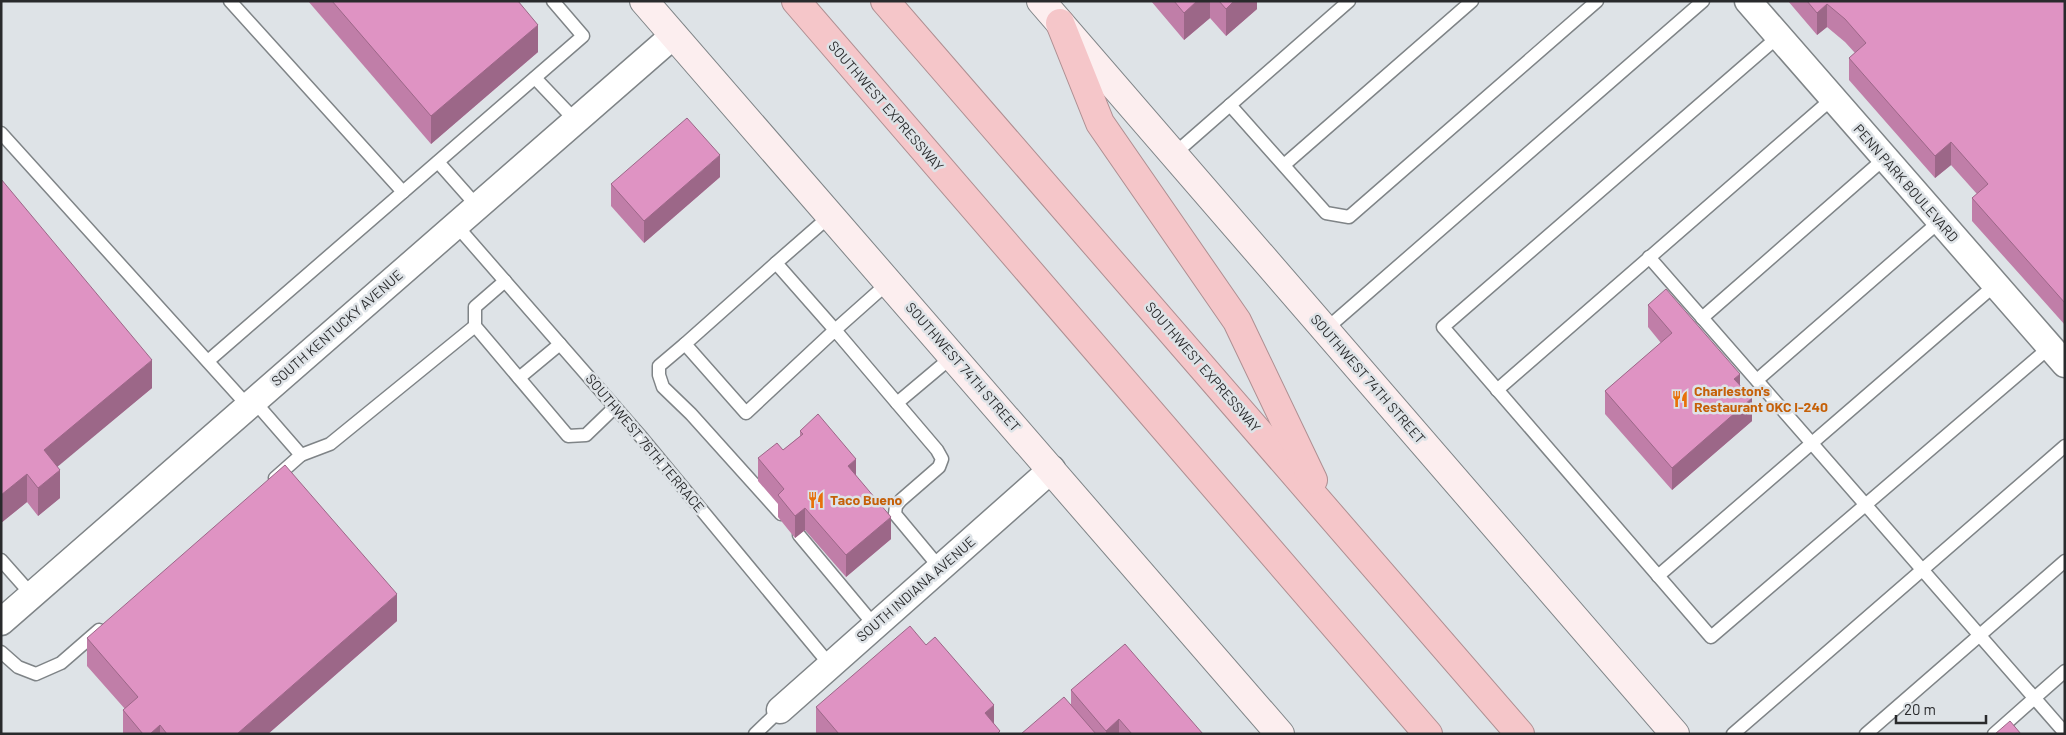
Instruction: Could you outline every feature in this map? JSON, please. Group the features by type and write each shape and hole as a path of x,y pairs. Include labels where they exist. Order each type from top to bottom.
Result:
{"highway":[{"name":"SOUTHWEST EXPRESSWAY","path":"796,1 1428,734"},
{"name":"SOUTHWEST EXPRESSWAY","path":"884,1 1328,510 1520,734"},
{"path":"1060,23 1100,123 1237,321 1328,510"}],"main road":[{"name":"SOUTHWEST 74TH STREET","path":"644,1 1280,734"},
{"name":"SOUTHWEST 74TH STREET","path":"1041,1 1172,155 1675,734"}],"street":[{"name":"PENN PARK BOULEVARD","path":"1748,1 2057,355"},
{"name":"SOUTH KENTUCKY AVENUE","path":"1,622 674,35"},
{"name":"SOUTH INDIANA AVENUE","path":"780,710 1052,470"}],"lane":[{"path":"230,1 403,192"},
{"path":"208,361 583,36 553,1"},
{"path":"1172,155 1349,1"},
{"path":"1284,165 1472,1"},
{"path":"1230,104 1326,213 1349,217 1597,1"},
{"path":"1325,330 1703,1"},
{"path":"1779,36 1443,327 1711,637 1865,504 2057,355"},
{"path":"535,78 576,121"},
{"path":"1497,390 1833,98"},
{"path":"1,133 208,361 302,455"},
{"path":"1702,318 1885,158"},
{"path":"438,162 477,206"},
{"path":"781,514 691,414 663,387 659,375 660,366 830,215"},
{"path":"1757,380 1940,221"},
{"name":"SOUTHWEST 76TH TERRACE","path":"456,225 615,407 830,664"},
{"path":"1649,257 2065,732"},
{"path":"776,263 897,402 937,450 942,459 939,467 900,500 896,506 895,514 940,568"},
{"path":"505,281 476,307 475,326 568,436 586,435 615,407"},
{"path":"685,344 746,413 889,282"},
{"path":"1658,576 1995,285"},
{"path":"267,485 302,455 330,444 475,326"},
{"path":"519,378 560,344"},
{"path":"897,402 953,356"},
{"path":"1734,734 2065,446"},
{"path":"799,535 875,626"},
{"path":"1,560 32,595"},
{"path":"1866,734 2065,561"},
{"path":"1,652 18,667 36,674 61,663 112,618"},
{"path":"1994,734 2065,671"},
{"path":"755,734 780,710"}],"building":[{"path":"332,1 518,1 538,25 431,116"},
{"path":"1174,1 1197,1 1184,13"},
{"path":"1219,1 1234,1 1226,9"},
{"path":"1807,1 2065,1 2065,303 1972,198 1988,184 1951,142 1935,156 1849,58 1866,43 1845,19 1827,4 1817,13"},
{"path":"687,118 720,155 644,221 611,184"},
{"path":"1,179 152,360 44,450 60,470 38,488 27,474 1,495"},
{"name":"Charleston's Restaurant OKC I-240","path":"1666,289 1740,374 1734,379 1752,398 1672,468 1605,391 1672,333 1648,305"},
{"name":"Taco Bueno","path":"818,414 856,459 848,466 891,517 846,555 805,508 795,516 778,495 784,489 758,458 777,443 783,450 803,434 800,431"},
{"path":"285,465 397,594 237,734 167,734 160,725 150,734 143,734 123,710 138,697 87,638"},
{"path":"910,626 926,645 935,637 994,705 985,713 1000,731 997,734 839,734 816,707"},
{"path":"1125,644 1203,734 1132,734 1119,719 1106,731 1071,690"},
{"path":"1064,697 1096,734 1021,734"},
{"path":"2010,721 2021,734 1995,734"}],"place":[{"name":"Charleston's Restaurant OKC I-240","path":"1680,399"},
{"name":"Taco Bueno","path":"816,500"}]}
